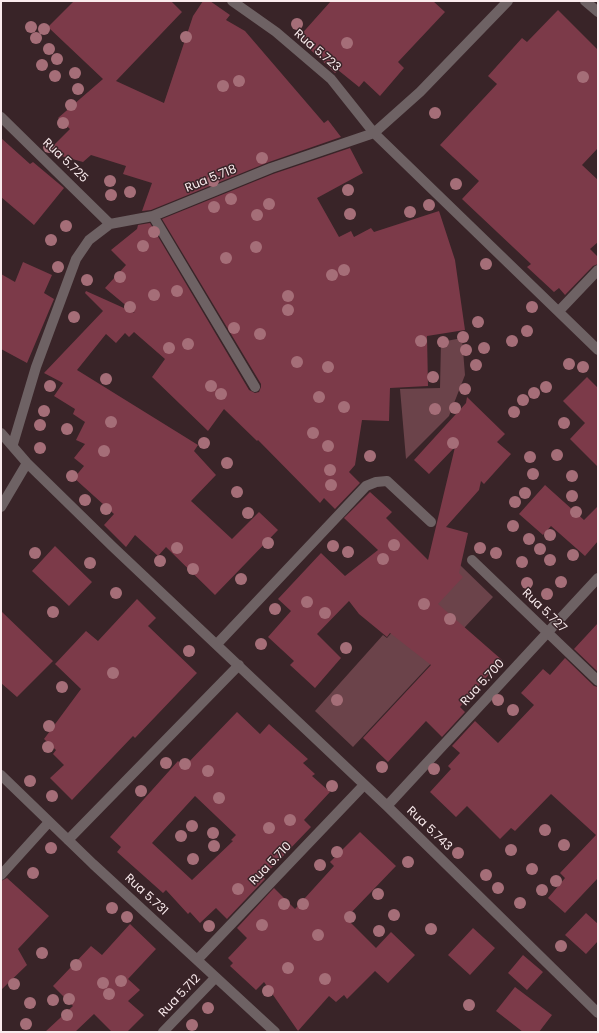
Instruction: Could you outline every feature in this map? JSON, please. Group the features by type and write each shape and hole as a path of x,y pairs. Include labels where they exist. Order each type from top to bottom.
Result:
{"street":[{"name":"Rua 5.723","path":"232,1 276,32 331,79 374,133 598,350"},
{"name":"Rua 5.718","path":"13,444 36,367 76,259 89,240 110,224 153,216 271,168 374,133 420,92 508,1"},
{"path":"585,1 598,12"},
{"name":"Rua 5.725","path":"1,117 110,224"},
{"path":"153,216 255,387"},
{"path":"559,311 598,270"},
{"name":"Rua 5.743","path":"1,433 13,444 27,463 113,547 217,644 364,786 387,806 598,1014"},
{"path":"1,507 27,463"},
{"path":"217,644 366,486 376,482 387,482 431,522"},
{"name":"Rua 5.727","path":"472,560 598,681"},
{"name":"Rua 5.700","path":"387,806 598,578"},
{"path":"68,840 239,665"},
{"name":"Rua 5.731","path":"1,775 68,840 198,960 215,978 275,1032"},
{"name":"Rua 5.710","path":"198,960 364,786"},
{"path":"1,875 49,822"},
{"name":"Rua 5.712","path":"163,1032 215,978"}],"shaded area":[{"path":"462,338 465,375 449,416 406,459 400,389 440,388 441,342"},
{"path":"460,565 493,597 353,747 315,711 383,635 387,638 412,609"}],"building":[{"path":"74,1 171,1 182,12 116,81 164,103 193,16 203,1 210,1 230,15 226,20 245,31 324,123 328,120 341,137 269,162 151,210 142,211 152,183 123,174 126,166 91,155 83,162 47,152 70,129 58,118 103,79 48,27"},
{"path":"331,1 433,1 445,12 398,62 404,68 380,96 364,81 359,87 338,70 335,73 298,38"},
{"path":"558,10 598,50 598,148 582,165 598,180 598,242 590,249 598,257 598,264 593,266 565,295 559,288 554,292 527,267 531,264 462,199 479,181 440,145 497,84 488,76 522,38 527,42"},
{"path":"1,138 30,164 33,162 64,188 34,225 1,197"},
{"path":"350,148 363,173 317,198 339,237 351,231 354,237 371,228 374,232 439,211 455,260 465,330 427,336 428,386 390,388 389,421 362,420 355,465 349,472 360,483 335,509 324,498 320,503 258,440 257,441 224,409 208,431 152,377 165,359 134,332 129,337 125,333 116,343 106,334 77,370 198,445 194,451 216,475 191,501 232,539 259,512 278,530 215,595 166,547 158,556 135,535 126,547 104,525 114,514 74,478 84,466 74,458 85,444 76,440 85,422 73,414 75,409 54,396 63,383 44,373 103,311 85,293 86,291 135,313 105,288 126,265 111,250 137,229 138,225 150,223 249,390 255,393 259,392 261,384 162,219 273,174"},
{"path":"23,262 52,275 44,293 54,299 27,363 1,349 1,274 15,282"},
{"path":"587,377 598,388 598,467 570,439 585,423 563,401"},
{"path":"467,397 505,434 497,442 511,454 484,484 481,481 479,490 446,527 468,533 459,573 463,577 438,604 502,660 460,707 465,712 442,737 426,721 388,762 363,738 431,665 390,633 387,637 359,614 349,601 317,634 341,658 315,688 290,665 294,661 268,637 291,611 278,599 321,553 345,576 378,550 344,518 370,492 392,512 386,518 428,560 455,447 429,474 414,460 466,403"},
{"path":"545,485 584,520 598,506 598,541 585,556 551,526 543,535 519,514"},
{"path":"55,546 92,582 69,606 32,571"},
{"path":"137,599 156,618 148,626 197,673 135,738 133,736 72,800 50,778 64,765 53,754 56,750 44,739 81,689 55,664 86,631 98,641"},
{"path":"1,611 53,661 17,697 1,683"},
{"path":"598,623 598,672 574,649"},
{"path":"565,658 594,686 598,687 598,878 565,913 548,898 565,878 560,873 596,835 551,794 515,831 511,828 500,839 467,806 456,817 430,792 451,769 448,766 460,753 452,746 475,721 498,743 534,705 521,693 543,669 550,675"},
{"path":"237,712 260,734 269,724 308,759 303,763 315,774 312,776 330,792 304,820 311,827 263,877 265,879 227,919 216,908 200,923 190,912 188,914 166,890 163,893 117,852 121,847 110,837 178,761 184,767","holes":["195,796 236,835 231,840 233,841 192,880 152,843"]},
{"path":"360,832 396,866 346,918 376,948 391,932 415,955 388,983 375,971 347,999 344,995 336,1002 329,996 298,1031 264,982 256,990 230,966 233,963 228,958 247,938 237,928 274,888 295,909 334,866 330,862"},
{"path":"7,878 49,916 18,949 27,965 1,990 1,881"},
{"path":"586,913 598,924 598,941 586,954 565,935"},
{"path":"130,924 156,949 128,979 140,990 128,1001 144,1015 127,1032 112,1032 94,1014 75,1032 45,1032 73,1006 53,986 91,946 102,955"},
{"path":"473,928 495,948 470,975 448,955"},
{"path":"523,955 543,972 527,990 508,973"},
{"path":"515,987 552,1015 539,1032 523,1032 496,1011"}]}
